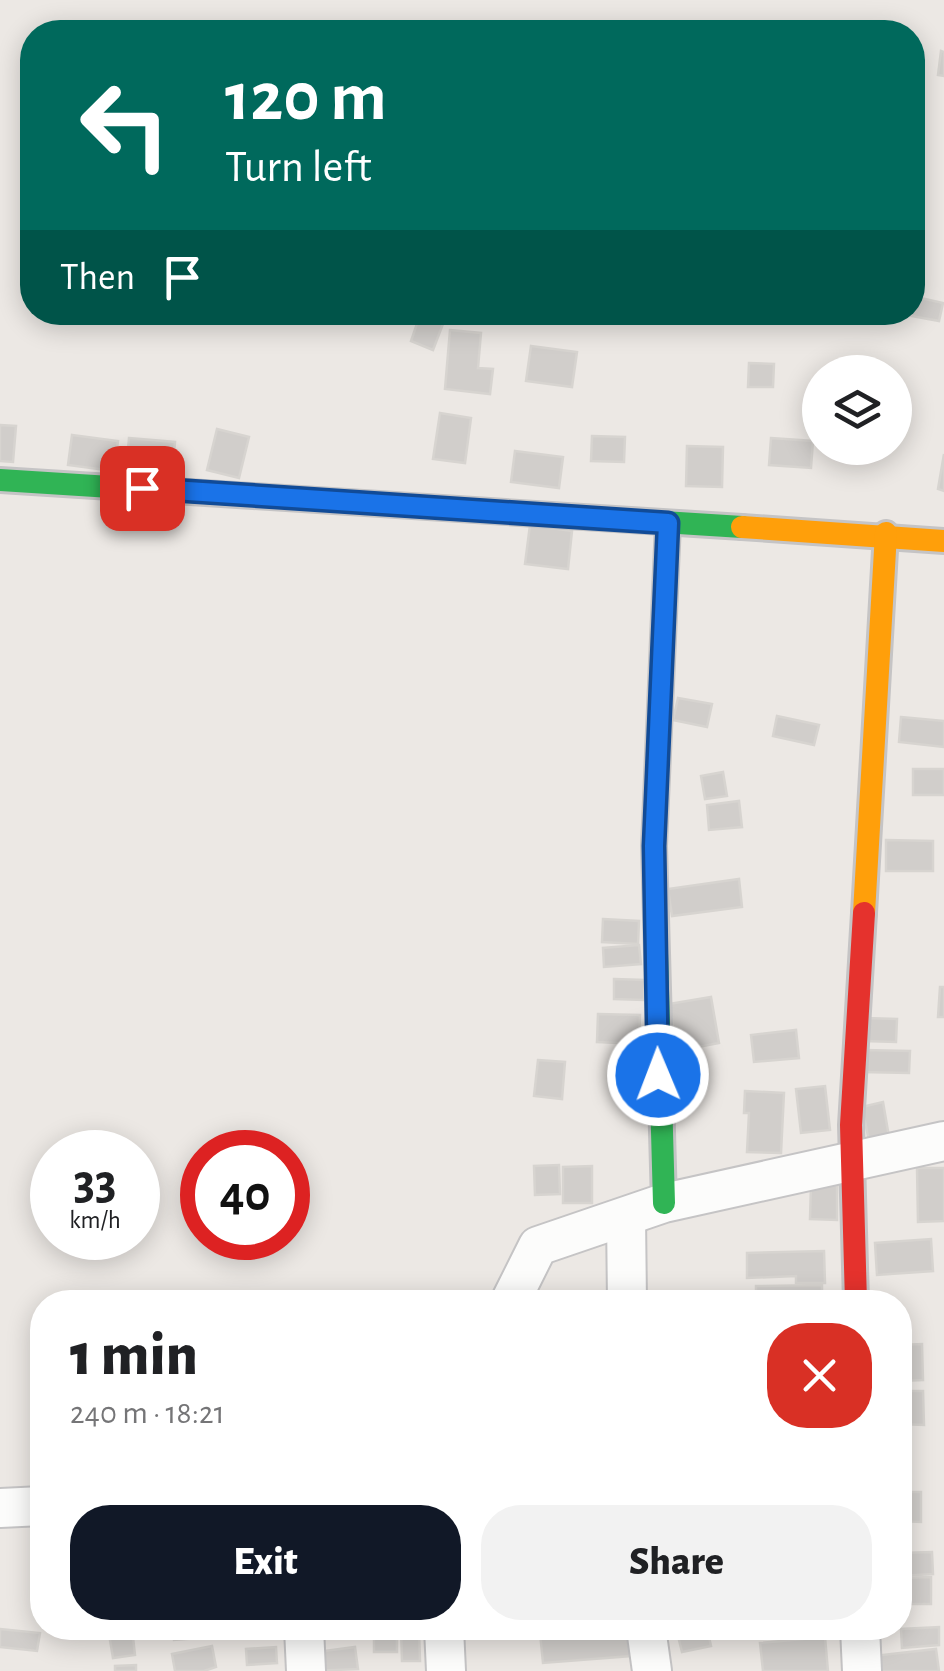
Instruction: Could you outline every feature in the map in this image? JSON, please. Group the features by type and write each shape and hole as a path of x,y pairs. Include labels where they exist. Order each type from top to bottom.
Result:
{"street":[{"path":"0,480 668,523 886,533 944,541"},
{"path":"664,1203 654,846 668,523"},
{"path":"856,1290 851,1124 886,533"},
{"path":"513,1290 538,1246 664,1203 944,1142"},
{"path":"626,1217 627,1290"},
{"path":"0,1508 30,1507"},
{"path":"305,1640 306,1671"},
{"path":"445,1640 446,1671"},
{"path":"648,1640 652,1671"},
{"path":"861,1640 862,1671"}],"building":[{"path":"941,51 944,52 944,76 938,75"},
{"path":"925,299 943,303 939,321 925,318"},
{"path":"417,325 443,325 433,350 411,341"},
{"path":"450,330 481,333 478,368 493,369 490,394 445,389"},
{"path":"531,346 577,352 572,387 526,381"},
{"path":"749,363 774,364 773,387 748,387"},
{"path":"440,413 471,418 465,463 433,459"},
{"path":"0,425 16,426 13,462 0,461"},
{"path":"217,429 249,437 239,478 207,470"},
{"path":"72,435 118,441 114,471 68,465"},
{"path":"592,436 625,437 624,462 591,461"},
{"path":"129,438 175,442 172,476 126,472"},
{"path":"771,438 802,440 802,465 811,465 811,468 769,465"},
{"path":"687,446 723,447 722,487 686,486"},
{"path":"515,451 563,457 559,488 511,482"},
{"path":"944,454 944,491 938,489"},
{"path":"530,525 572,531 568,569 525,564"},
{"path":"678,698 712,704 707,727 673,720"},
{"path":"777,716 819,725 814,745 773,736"},
{"path":"901,717 944,721 944,747 899,742"},
{"path":"913,769 944,769 944,795 913,795"},
{"path":"723,772 727,796 705,799 701,776"},
{"path":"739,801 742,827 709,830 707,805"},
{"path":"886,840 933,841 933,871 886,871"},
{"path":"739,879 742,907 672,916 668,889"},
{"path":"603,919 639,921 638,944 602,942"},
{"path":"639,945 641,964 604,967 603,948"},
{"path":"614,979 645,980 644,1000 614,999"},
{"path":"940,987 944,987 944,1017 938,1017"},
{"path":"711,997 719,1043 677,1051 669,1004"},
{"path":"598,1014 640,1015 639,1044 597,1042"},
{"path":"865,1018 897,1019 896,1042 864,1041"},
{"path":"796,1030 799,1058 754,1062 751,1035"},
{"path":"863,1050 910,1051 909,1073 862,1072"},
{"path":"538,1060 565,1062 562,1099 534,1096"},
{"path":"825,1086 830,1130 801,1133 796,1089"},
{"path":"745,1091 784,1093 781,1153 747,1152 749,1113 744,1113"},
{"path":"883,1102 889,1137 869,1141 862,1107"},
{"path":"559,1165 560,1194 535,1195 534,1166"},
{"path":"592,1166 592,1203 563,1203 563,1167"},
{"path":"917,1168 944,1168 944,1221 918,1222"},
{"path":"811,1185 837,1185 837,1220 810,1219"},
{"path":"931,1239 933,1271 877,1275 875,1243"},
{"path":"824,1251 825,1283 796,1283 796,1276 747,1278 747,1253"},
{"path":"822,1285 822,1290 756,1290 756,1286"},
{"path":"912,1344 922,1344 923,1380 912,1380"},
{"path":"912,1391 923,1391 924,1425 912,1424"},
{"path":"912,1492 921,1492 921,1522 912,1522"},
{"path":"932,1552 933,1574 912,1575 912,1553"},
{"path":"931,1577 931,1604 912,1604 912,1578"},
{"path":"939,1627 939,1645 902,1648 902,1640 912,1640 912,1628"},
{"path":"0,1629 30,1632 30,1640 39,1640 37,1651 0,1647"},
{"path":"110,1640 133,1640 135,1655 113,1658"},
{"path":"374,1640 397,1640 397,1652 374,1652"},
{"path":"401,1640 419,1640 420,1661 402,1661"},
{"path":"541,1640 630,1640 631,1656 543,1663"},
{"path":"679,1640 710,1640 711,1646 682,1652"},
{"path":"825,1640 828,1671 763,1671 760,1643"},
{"path":"212,1646 216,1667 175,1671 172,1654"},
{"path":"276,1647 277,1663 247,1665 246,1649"},
{"path":"355,1647 358,1669 311,1671 309,1653"},
{"path":"936,1649 939,1671 874,1671 873,1656"},
{"path":"136,1665 136,1671 115,1671 115,1666"}],"traffic: fast":[{"path":"0,480 742,527"},
{"path":"664,1203 654,846 668,523"}],"traffic: slow":[{"path":"742,527 944,541"},
{"path":"864,913 886,533"}],"traffic: jam":[{"path":"856,1290 851,1125 864,913"}],"route":[{"path":"142,488 668,523 654,846 658,1075"}]}
